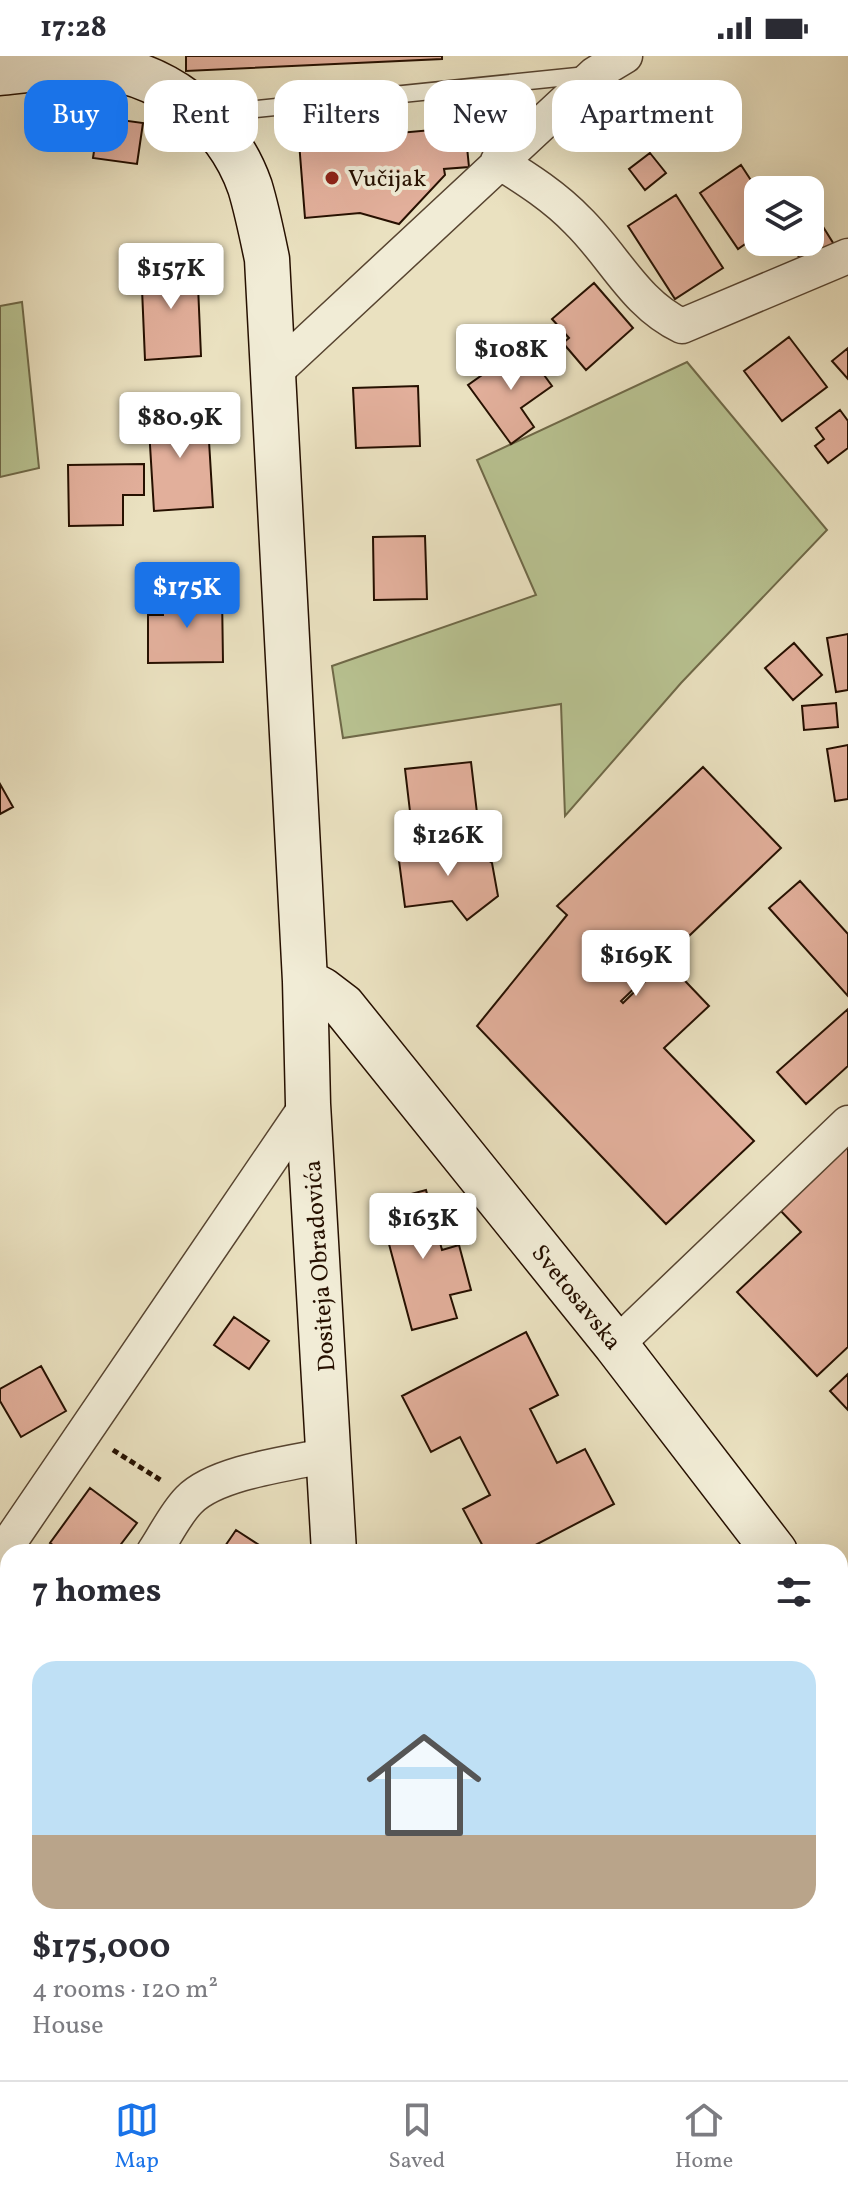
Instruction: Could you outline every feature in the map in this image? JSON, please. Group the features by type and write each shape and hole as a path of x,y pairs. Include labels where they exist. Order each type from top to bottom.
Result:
{"street":[{"path":"275,372 498,161 595,74 625,56"},
{"name":"Dositeja Obradovića","path":"11,72 86,66 128,72 148,80"},
{"name":"Dositeja Obradovića","path":"234,152 250,186 267,259 305,981 308,1104 334,1544"},
{"path":"498,161 533,183 579,221 633,287 662,316 682,326 848,256"},
{"name":"Svetosavska","path":"305,981 343,1006 616,1345 769,1544"},
{"path":"8,1544 308,1104"},
{"path":"616,1345 848,1123"},
{"path":"159,1544 190,1499 239,1473 330,1455"}],"lane":[{"path":"258,109 595,74"}],"path":[{"path":"85,1433 190,1499"}],"green space":[{"path":"22,302 39,468 0,477 0,306"},
{"path":"687,362 827,530 681,683 565,816 561,704 343,738 332,666 536,595 477,460"}],"building":[{"path":"186,56 442,56 442,59 186,71"},
{"path":"128,121 143,123 137,164 93,158 94,152 128,152"},
{"path":"424,131 424,152 468,152 469,167 444,169 445,175 399,224 360,213 305,218 300,152 408,152 408,132"},
{"path":"650,153 666,173 645,190 629,169"},
{"path":"741,165 748,176 744,176 744,245 738,249 700,193"},
{"path":"676,195 723,268 675,299 628,226"},
{"path":"824,228 835,246 824,253"},
{"path":"798,256 820,256 805,266"},
{"path":"197,262 201,356 145,360 141,265"},
{"path":"594,283 633,328 586,370 563,343 569,338 552,319"},
{"path":"789,337 827,387 782,421 744,371"},
{"path":"523,346 552,386 521,408 534,427 511,444 468,385"},
{"path":"848,348 848,379 832,361"},
{"path":"418,386 420,446 356,448 353,388"},
{"path":"207,408 213,507 154,511 148,412"},
{"path":"840,410 848,421 848,448 828,463 815,446 824,439 816,428"},
{"path":"144,464 144,495 123,495 123,525 69,526 68,465"},
{"path":"425,536 427,599 374,600 373,537"},
{"path":"163,594 222,594 223,662 148,663 148,615 163,615"},
{"path":"848,634 848,690 836,692 827,638"},
{"path":"794,643 822,675 793,700 765,668"},
{"path":"836,703 838,727 804,730 802,706"},
{"path":"848,745 848,799 835,801 827,749"},
{"path":"471,762 477,813 411,820 405,769"},
{"path":"703,767 781,848 621,1001 623,1003 666,961 709,1006 664,1048 754,1141 666,1224 477,1026 567,915 557,906"},
{"path":"0,784 13,807 0,814"},
{"path":"468,845 492,863 498,896 467,920 452,901 405,907 398,853"},
{"path":"800,881 848,934 848,996 769,908"},
{"path":"848,1009 848,1066 806,1104 777,1072"},
{"path":"848,1142 848,1347 817,1376 737,1292 801,1232 778,1208"},
{"path":"426,1190 442,1250 459,1245 471,1290 450,1295 457,1318 412,1330 378,1203"},
{"path":"234,1317 269,1341 249,1369 214,1345"},
{"path":"526,1332 558,1395 530,1409 557,1463 585,1449 614,1504 537,1544 482,1544 463,1509 490,1495 460,1437 431,1452 402,1396"},
{"path":"41,1366 66,1411 21,1437 0,1401 0,1389"},
{"path":"848,1374 848,1410 830,1391"},
{"path":"90,1488 137,1523 121,1544 50,1543"},
{"path":"236,1530 258,1544 226,1544"}],"place":[{"name":"Vučijak","path":"332,178"}]}
